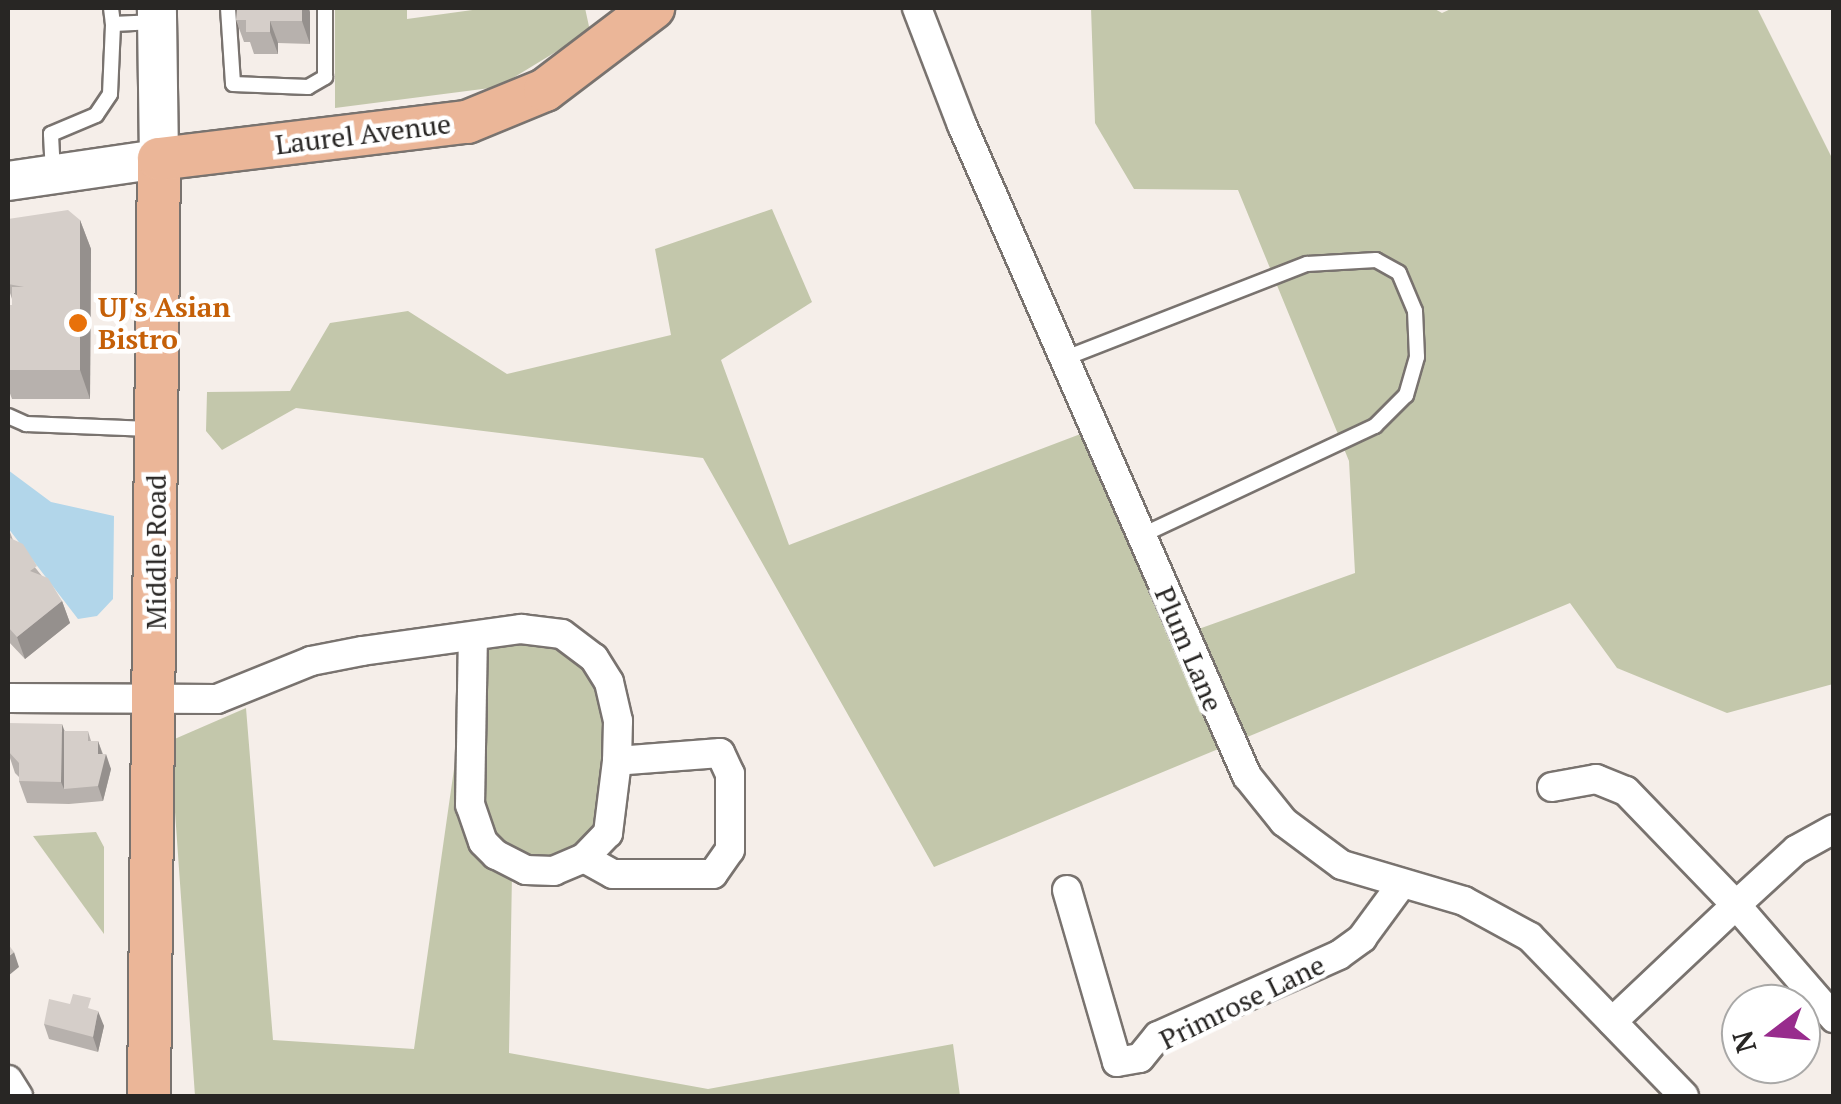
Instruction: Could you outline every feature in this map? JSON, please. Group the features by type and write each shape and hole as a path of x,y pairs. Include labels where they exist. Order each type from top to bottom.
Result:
{"main road":[{"name":"Laurel Avenue","path":"159,159 466,122 546,90 653,8"},
{"name":"Middle Road","path":"149,1096 159,159"}],"street":[{"name":"Plum Lane","path":"917,8 1063,360 1237,760 1268,806 1342,865 1464,901 1512,925 1548,953 1684,1096"},
{"name":"Middle Road","path":"157,15 159,159"},
{"path":"8,181 159,159"},
{"path":"8,698 155,701 234,697 311,661 473,638 548,630 579,644 609,682 618,722 608,832 584,858 554,871 526,870 483,842 470,805 473,638"},
{"path":"584,858 614,874 713,874 730,850 730,774 720,753 617,762"},
{"path":"1552,787 1596,779 1626,790 1736,905 1834,1018"},
{"path":"1612,1022 1796,850 1834,829"},
{"name":"Primrose Lane","path":"1067,890 1102,1007 1108,1049 1118,1062 1140,1058 1158,1036 1339,955 1362,938 1401,885"},
{"path":"8,1080 18,1096"}],"lane":[{"path":"53,174 51,134 96,115 110,94 110,8"},
{"path":"228,8 231,82 277,87 324,80 325,8"},
{"path":"113,24 157,15"},
{"path":"1063,360 1307,264 1376,260 1399,274 1415,311 1417,356 1406,395 1376,426 1140,536"},
{"path":"8,416 26,424 156,429"}],"green space":[{"path":"335,8 407,8 407,19 487,8 585,8 590,31 498,87 335,108"},
{"path":"1091,8 1433,8 1442,13 1453,8 1757,8 1833,160 1833,684 1727,713 1617,668 1570,603 934,867 703,458 296,408 222,450 206,431 207,392 290,391 330,323 408,311 507,374 671,335 655,249 772,209 812,302 721,360 789,545 1091,430 1179,636 1355,573 1349,461 1238,190 1134,189 1095,123"},
{"path":"522,627 597,661 613,734 602,839 512,873 509,1053 708,1089 953,1044 960,1096 195,1096 170,741 246,708 273,1040 414,1049 471,650"},
{"path":"96,832 104,847 104,934 33,836"}],"water":[{"path":"8,470 51,502 114,516 113,599 97,616 78,619 8,528"}],"building":[{"path":"237,8 302,8 302,21 270,21 270,32 246,32 246,20 236,20"},
{"path":"68,210 80,220 80,370 8,370 8,305 12,305 12,287 24,287 8,284 8,219"},
{"path":"8,537 23,544 37,566 30,571 48,578 62,601 17,637 8,627"},
{"path":"8,723 62,724 61,782 19,781 19,763 8,751"},
{"path":"64,731 88,731 88,741 98,741 98,754 106,754 98,786 64,789"},
{"path":"73,994 91,998 88,1008 98,1011 93,1037 44,1024 49,999 70,1004"}],"place":[{"name":"UJ's Asian Bistro","path":"78,323"}]}
